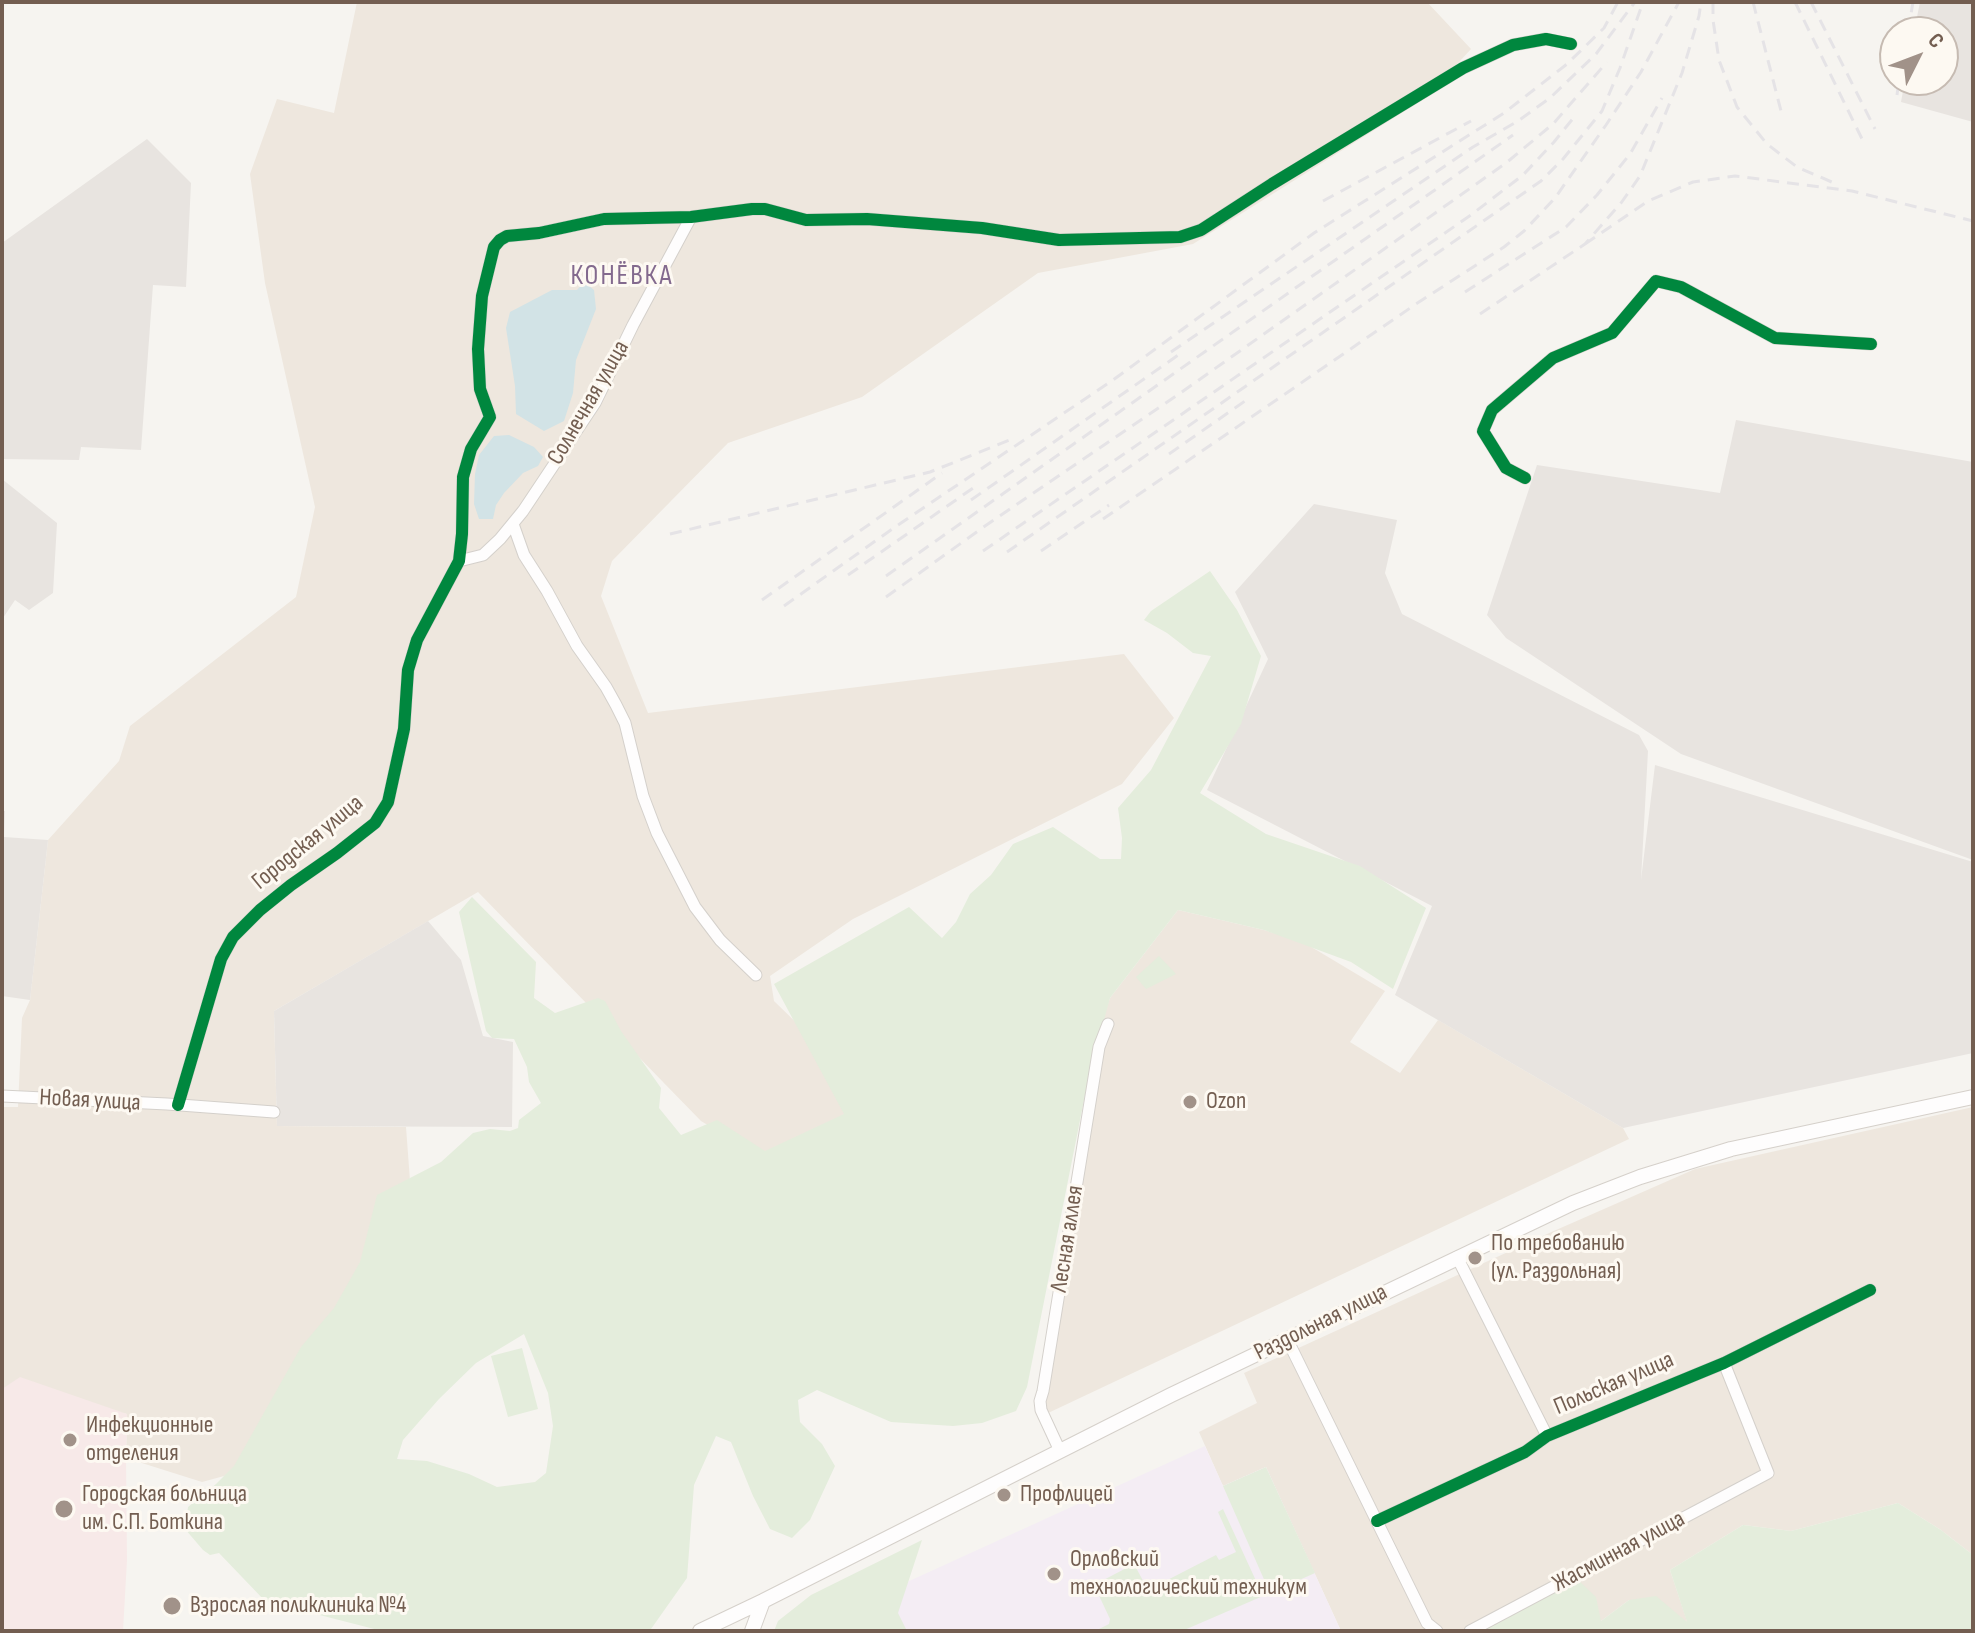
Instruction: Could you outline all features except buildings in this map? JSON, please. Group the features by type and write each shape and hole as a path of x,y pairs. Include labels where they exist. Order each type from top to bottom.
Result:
{"main road":[{"name":"Раздольная улица","path":"701,1631 1287,1339 1573,1203 1640,1177 1731,1149 1973,1097"},
{"path":"752,1631 763,1601"}],"street":[{"path":"459,561 463,477 471,449 490,417 480,389 478,349 482,296 494,247 507,236 539,233 604,219 691,217 765,209 806,220 867,219 982,228 1059,240 1180,237 1201,230 1463,68 1513,45 1546,39 1571,44"},
{"name":"Солнечная улица","path":"459,561 483,555 523,511 595,403 691,217"},
{"path":"1525,478 1506,468 1483,431 1492,410 1553,358 1612,333 1656,281 1681,287 1775,338 1871,344"},
{"path":"513,524 524,555 625,723 643,796 657,833 695,907 720,940 756,975"},
{"name":"Городская улица","path":"178,1105 221,959 233,937 291,885 375,823 388,802 404,729 408,670 417,640 459,561"},
{"name":"Лесная аллея","path":"1060,1451 1041,1410 1040,1401 1099,1047 1108,1024"},
{"name":"Новая улица","path":"2,1096 274,1112"},
{"path":"1457,1257 1547,1436"},
{"name":"Польская улица","path":"1377,1521 1525,1452 1547,1436 1724,1363 1870,1290"},
{"path":"1287,1339 1427,1623 1437,1631"},
{"name":"Жасминная улица","path":"1470,1631 1768,1473 1724,1363"}],"shaded area":[{"path":"357,2 1427,2 1471,49 1427,97 1193,244 1038,273 862,397 728,443 612,561 601,596 648,713 1124,654 1174,718 1122,784 853,919 770,976 774,1001 844,1069 853,1127 783,1171 701,1121 478,892 274,1011 277,1126 406,1127 417,1275 272,1463 202,1482 126,1458 127,1414 2,1389 2,1107 18,1107 22,1018 30,1000 48,840 119,761 130,726 296,597 315,507 265,283 250,174 277,99 334,113"},
{"path":"1920,2 1973,2 1973,122 1901,102 1902,96 1959,96 1959,16 1917,16"},
{"path":"147,139 191,183 186,287 153,285 141,450 81,447 79,460 2,459 2,243"},
{"path":"584,282 594,290 596,309 576,360 573,393 564,421 544,431 516,414 506,328 510,312 552,290 577,290"},
{"path":"1736,420 1973,462 1973,860 1681,754 1506,638 1487,615 1537,465 1720,493"},
{"path":"509,435 534,447 543,457 538,466 523,473 504,493 496,505 493,519 479,519 474,504 479,455 494,436"},
{"path":"2,479 57,523 53,593 29,610 15,600 3,618"},
{"path":"1314,504 1397,520 1385,573 1402,614 1639,735 1648,751 1641,880 1655,765 1973,862 1973,1053 1623,1128 1395,995 1432,906 1207,790 1268,659 1235,592"},
{"path":"2,811 5,811 4,837 48,840 30,1000 2,996"},
{"path":"1178,910 1303,942 1385,991 1350,1042 1400,1073 1438,1020 1623,1128 1629,1139 1046,1414 1039,1391 1094,1044 1110,998"},
{"path":"428,921 461,960 483,1036 513,1042 512,1127 277,1126 274,1011"},
{"path":"1973,1107 1973,1555 1898,1503 1791,1531 1743,1525 1670,1570 1688,1624 1629,1600 1601,1621 1477,1631 1341,1631 1266,1467 1223,1486 1199,1432 1257,1403 1244,1373 1695,1169"},
{"name":"Городская больница им. С.П. Боткина","path":"20,1377 127,1414 127,1560 123,1631 2,1631 2,1389"},
{"path":"1205,1446 1223,1486 1266,1467 1341,1631 900,1631 883,1593"}],"green space":[{"path":"1210,571 1237,610 1261,656 1241,724 1200,793 1266,834 1360,866 1426,908 1393,989 1351,962 1264,930 1178,910 1110,998 1089,1075 1027,1387 1016,1411 982,1423 953,1426 891,1422 817,1390 798,1400 800,1422 822,1444 835,1466 810,1520 792,1538 770,1529 731,1442 716,1436 694,1485 687,1578 651,1629 646,1631 382,1631 265,1601 219,1553 210,1555 203,1550 185,1529 188,1507 234,1466 301,1347 334,1308 360,1262 377,1195 441,1162 473,1133 518,1128 519,1120 541,1103 529,1082 527,1067 514,1039 492,1038 486,1031 459,912 472,897 536,962 534,998 555,1013 598,998 605,1001 621,1031 661,1088 659,1108 681,1135 717,1120 765,1151 844,1114 774,984 909,907 942,938 956,922 970,894 991,875 1013,844 1053,827 1100,859 1121,859 1118,808 1151,770 1211,656 1193,653 1144,620 1151,611","holes":["524,1334 548,1393 553,1426 546,1473 535,1482 497,1487 469,1474 427,1461 397,1459 403,1440 439,1399 476,1363"]},
{"path":"1159,956 1176,974 1146,989 1136,977"},
{"path":"522,1348 538,1409 508,1417 491,1356"},
{"path":"1266,1467 1315,1573 1270,1593 1223,1486"},
{"path":"1898,1503 1973,1555 1973,1631 1477,1631 1578,1580 1596,1597 1601,1621 1629,1600 1656,1596 1687,1622 1670,1570 1743,1525 1791,1531"},
{"path":"1223,1509 1263,1596 1182,1631 1095,1631 1109,1624 1110,1619 1094,1585 1134,1564 1148,1590 1216,1555 1219,1560 1236,1552 1218,1512"},
{"path":"922,1540 898,1613 907,1631 774,1631 778,1621 811,1595"}],"railway":[{"path":"784,606 1113,380 1314,233 1504,113 1567,64 1604,28 1618,2"},
{"path":"1171,352 1550,98 1596,54 1635,2"},
{"path":"1007,552 1541,181 1602,111 1643,2"},
{"path":"1103,519 1524,231 1555,198 1606,125 1641,72 1679,2"},
{"path":"1480,314 1585,244 1621,203 1640,176 1682,73 1701,2"},
{"path":"1713,2 1719,60 1737,107 1767,144 1797,167 1834,183"},
{"path":"1753,2 1781,111"},
{"path":"1795,2 1865,145"},
{"path":"1811,2 1875,129"},
{"path":"1911,16 1913,2"},
{"path":"886,597 1506,163 1553,124 1607,62"},
{"path":"1465,292 1566,227 1630,154 1662,98"},
{"path":"983,551 1471,215 1523,175 1575,116"},
{"path":"1323,201 1471,121"},
{"path":"886,576 1513,135"},
{"path":"1585,244 1648,201 1693,182 1735,176 1852,191 1973,221"},
{"path":"971,500 1184,351"},
{"path":"1169,454 1245,401"},
{"path":"670,534 930,472 1012,439"},
{"path":"762,600 942,473"},
{"path":"848,575 976,486"},
{"path":"1041,551 1109,505"}],"cycle path":[{"path":"178,1105 221,959 233,937 291,885 375,823 388,802 404,729 408,670 417,640 459,561 463,477 471,449 490,417 480,389 478,349 482,296 494,247 500,240 507,236 539,233 604,219 691,217 752,209 765,209 806,220 867,219 982,228 1059,240 1180,237 1201,230 1463,68 1513,45 1546,39 1571,44"},
{"path":"1525,478 1506,468 1483,431 1492,410 1553,358 1612,333 1656,281 1681,287 1775,338 1871,344"},
{"path":"1377,1521 1525,1452 1547,1436 1724,1363 1870,1290"}],"place":[{"name":"Ozon","path":"1190,1102"},
{"name":"По требованию (ул. Раздольная)","path":"1475,1258"},
{"name":"Инфекционные отделения","path":"70,1440"},
{"name":"Профлицей","path":"1004,1495"},
{"name":"Городская больница им. С.П. Боткина","path":"64,1509"},
{"name":"Орловский технологический техникум","path":"1054,1574"},
{"name":"Взрослая поликлиника №4","path":"172,1606"}],"district":[{"name":"КОНЁВКА","path":"622,277"}]}
